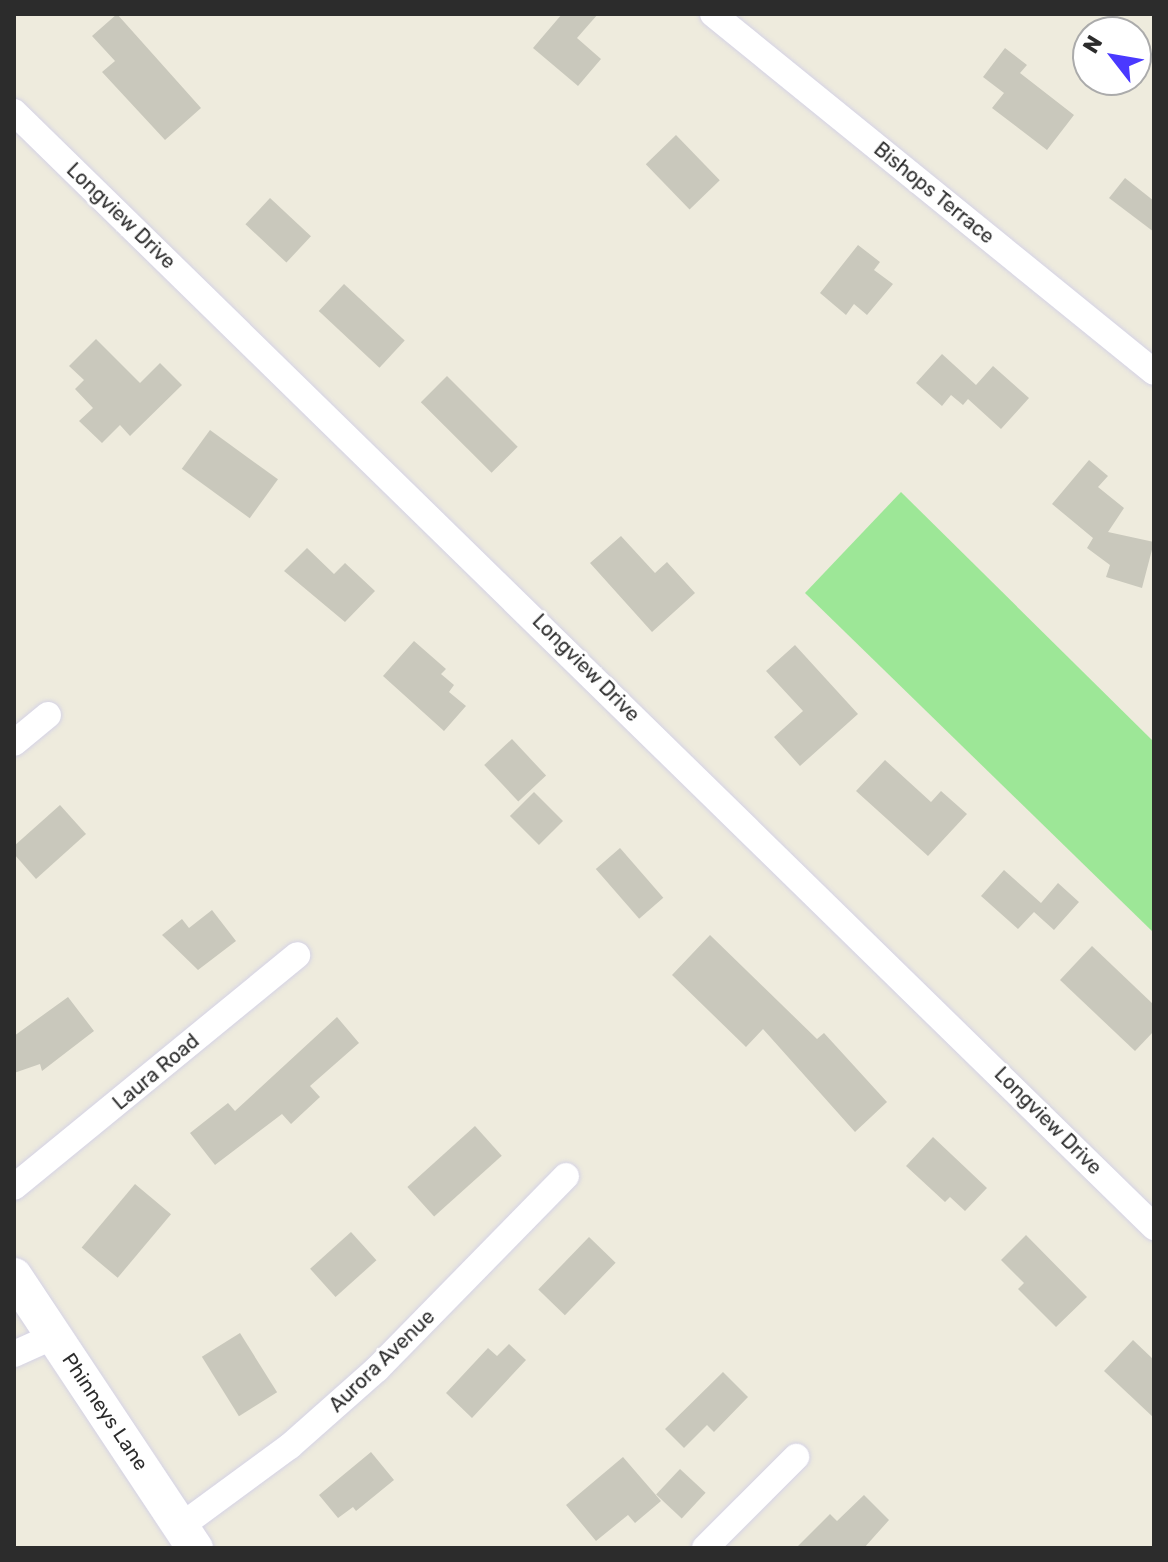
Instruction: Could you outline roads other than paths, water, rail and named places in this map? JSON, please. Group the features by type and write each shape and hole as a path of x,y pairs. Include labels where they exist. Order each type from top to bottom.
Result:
{"main road":[{"name":"Phinneys Lane","path":"14,1276 188,1537"}],"street":[{"name":"Bishops Terrace","path":"713,14 1154,372"},
{"name":"Longview Drive","path":"14,112 1154,1227"},
{"path":"14,743 48,715"},
{"name":"Laura Road","path":"14,1187 297,955"},
{"name":"Aurora Avenue","path":"188,1537 377,1369 566,1176"},
{"path":"14,1354 54,1336"},
{"path":"705,1548 796,1457"}]}
